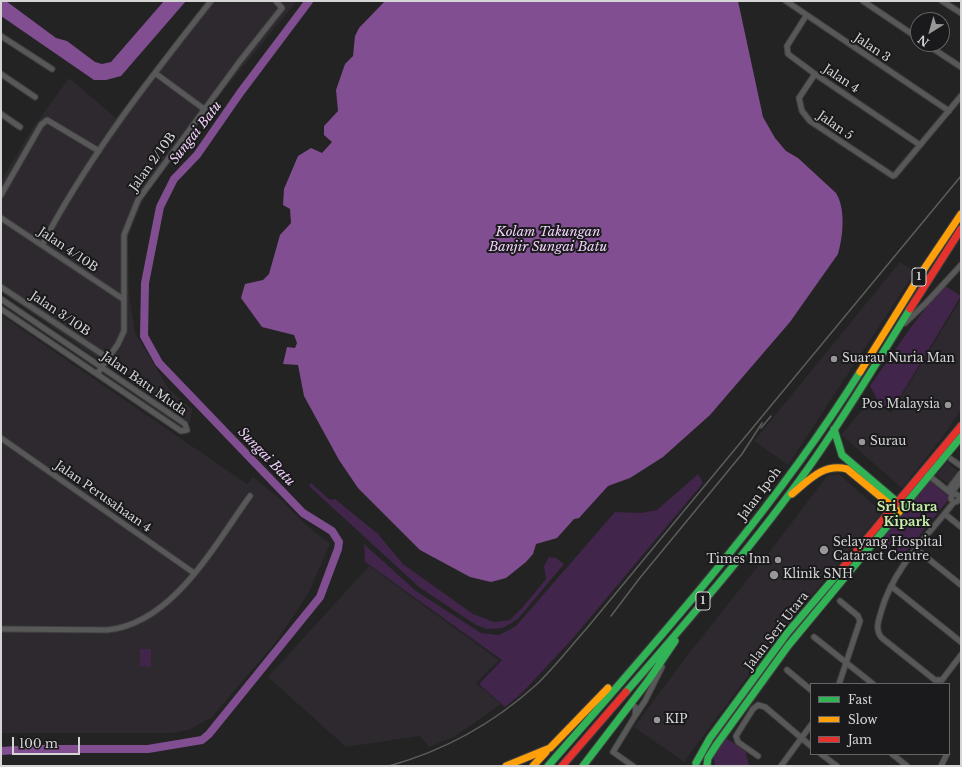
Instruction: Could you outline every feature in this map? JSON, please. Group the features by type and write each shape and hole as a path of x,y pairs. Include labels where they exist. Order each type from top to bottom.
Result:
{"main road":[{"name":"Jalan Ipoh","path":"548,766 738,542 817,436 961,214"},
{"name":"Jalan Ipoh","path":"562,766 690,618 785,500 834,429 961,229"},
{"name":"Jalan Seri Utara","path":"708,765 708,758 714,749 788,646 926,473 961,426"},
{"path":"834,429 842,455 898,507"},
{"name":"Jalan Seri Utara","path":"926,473 961,437"},
{"path":"785,500 816,473 832,466 839,466 846,469 898,507"},
{"name":"Jalan Seri Utara","path":"694,764 710,738 788,632 898,507"},
{"path":"534,766 680,611"},
{"path":"582,766 673,646 690,618"},
{"path":"506,766 550,748"},
{"path":"694,764 708,765"}],"street":[{"path":"42,245 76,184 155,73 211,1"},
{"name":"Jalan 2/10B","path":"97,374 118,344 124,331 124,235 138,200 204,109 282,8 276,1"},
{"name":"Jalan 3","path":"786,1 948,111"},
{"path":"863,1 910,33"},
{"path":"942,1 961,14"},
{"name":"Jalan 4","path":"806,16 787,46 786,50 788,54 814,74 920,145"},
{"path":"1,36 52,69"},
{"path":"938,52 961,67"},
{"path":"155,73 204,109"},
{"path":"1,74 35,97"},
{"name":"Jalan 5","path":"814,74 799,98 802,111 810,121 891,175 895,175 920,145"},
{"path":"920,145 961,96"},
{"path":"1,114 20,127"},
{"path":"1,195 42,125 47,120 99,151"},
{"name":"Jalan 4/10B","path":"1,218 123,299"},
{"path":"897,330 926,303 961,265"},
{"name":"Jalan 3/10B","path":"1,287 108,358"},
{"name":"Jalan Batu Muda","path":"1,299 185,424 187,430 181,431 1,309"},
{"name":"Jalan Perusahaan 4","path":"1,438 194,573"},
{"path":"951,459 961,466"},
{"path":"926,473 959,498 957,502 954,502 901,567 886,595 877,625 878,631 882,638 938,681 942,680 961,655"},
{"path":"951,493 961,473"},
{"path":"951,493 961,481"},
{"path":"1,629 107,630 119,628 154,613 175,594 194,573 250,496"},
{"path":"945,514 961,527"},
{"path":"916,549 961,585"},
{"path":"891,586 961,642"},
{"path":"839,683 860,618 840,601"},
{"path":"814,637 872,683"},
{"path":"632,766 612,752 645,701 673,646"},
{"path":"787,670 810,689"},
{"path":"629,705 633,705 636,708 635,716"},
{"path":"758,756 738,742 736,736 753,709 758,705 765,707 810,745"},
{"path":"781,766 810,726"},
{"path":"823,755 837,766"},
{"path":"893,755 907,766"},
{"path":"941,766 946,755"}],"shaded area":[{"path":"206,1 297,1 218,97 144,198 128,237 129,293 135,333 169,389 192,409 190,423 1,292 1,181 32,129 69,78 116,118"},
{"path":"900,262 915,272 788,465 754,441"},
{"path":"944,285 961,296 898,400 891,408 883,406 870,386 911,327"},
{"path":"961,299 961,410 942,438 902,488 841,435 872,398 891,413"},
{"path":"1,315 247,484 253,477 280,499 305,524 330,544 308,594 276,642 211,718 188,730 173,733 1,733"},
{"path":"947,462 959,472 949,485 936,475"},
{"path":"698,474 703,483 574,637 522,693 505,707 479,684 502,660 365,562 364,544 416,591 481,633 499,635 516,626 615,512 641,513 657,510"},
{"path":"839,474 882,512 779,634 684,762 634,727 690,652 827,476"},
{"path":"928,479 950,498 900,559 878,541"},
{"path":"311,483 330,500 335,499 378,534 403,564 473,614 494,622 510,620 522,608 546,579 544,566 549,557 556,558 564,564 518,619 503,628 487,629 476,625 419,587 309,486"},
{"path":"369,566 499,660 476,683 501,704 454,737 429,747 420,736 346,747 268,677"},
{"path":"140,649 151,649 151,667 140,666"},
{"path":"725,737 746,752 749,766 715,765 713,753"}],"water":[{"path":"1,1 6,1 56,38 67,41 95,62 102,64 111,62 164,1 186,1 121,76 106,80 94,80 1,16"},
{"name":"Kolam Takungan Banjir Sungai Batu","path":"385,1 738,1 763,117 775,138 786,151 798,158 836,193 841,207 843,223 838,254 790,322 710,415 663,457 630,478 608,486 579,518 574,519 557,538 536,544 533,554 526,562 506,578 491,582 470,577 420,550 358,488 339,460 304,396 298,365 283,364 287,347 295,348 297,343 294,335 262,327 241,298 245,284 263,280 269,274 280,235 291,223 290,209 283,205 284,189 298,156 311,148 322,153 332,142 324,135 324,126 338,111 336,90 345,64 353,56 355,36 359,28"}],"waterway":[{"name":"Sungai Batu","path":"1,751 33,749 148,749 202,740 209,734 320,597 338,549 339,542 332,531 303,513 159,363 144,336 145,283 160,207 174,179 197,155 240,93 309,1"}],"railway":[{"path":"389,766 429,752 467,734 503,712 520,699 556,665 961,176"},
{"path":"761,428 771,416"},
{"path":"611,616 639,579 742,454 762,423"}],"traffic: fast":[{"path":"626,692 720,582 788,496 861,389 910,309"},
{"path":"548,766 672,623 751,526 826,425 860,372"},
{"path":"834,429 842,455 903,507"},
{"path":"707,765 708,758 717,744 788,646 961,437"},
{"path":"696,763 710,738 788,632 840,571"},
{"path":"583,766 648,681 675,641"}],"traffic: slow":[{"path":"860,372 924,269 961,214"},
{"path":"792,494 817,474 831,468 847,469 899,512"},
{"path":"506,766 550,748 608,688"},
{"path":"533,766 546,752"}],"traffic: jam":[{"path":"910,309 961,229"},
{"path":"840,571 961,426"},
{"path":"562,766 626,692"}],"place":[{"name":"Suarau Nuria Man","path":"834,359"},
{"name":"Pos Malaysia","path":"948,405"},
{"name":"Surau","path":"862,442"},
{"name":"Selayang Hospital Cataract Centre","path":"824,550"},
{"name":"Times Inn","path":"778,560"},
{"name":"Klinik SNH","path":"774,575"},
{"name":"KIP","path":"657,720"}],"district":[{"name":"Sri Utara Kipark","path":"907,514"}]}
